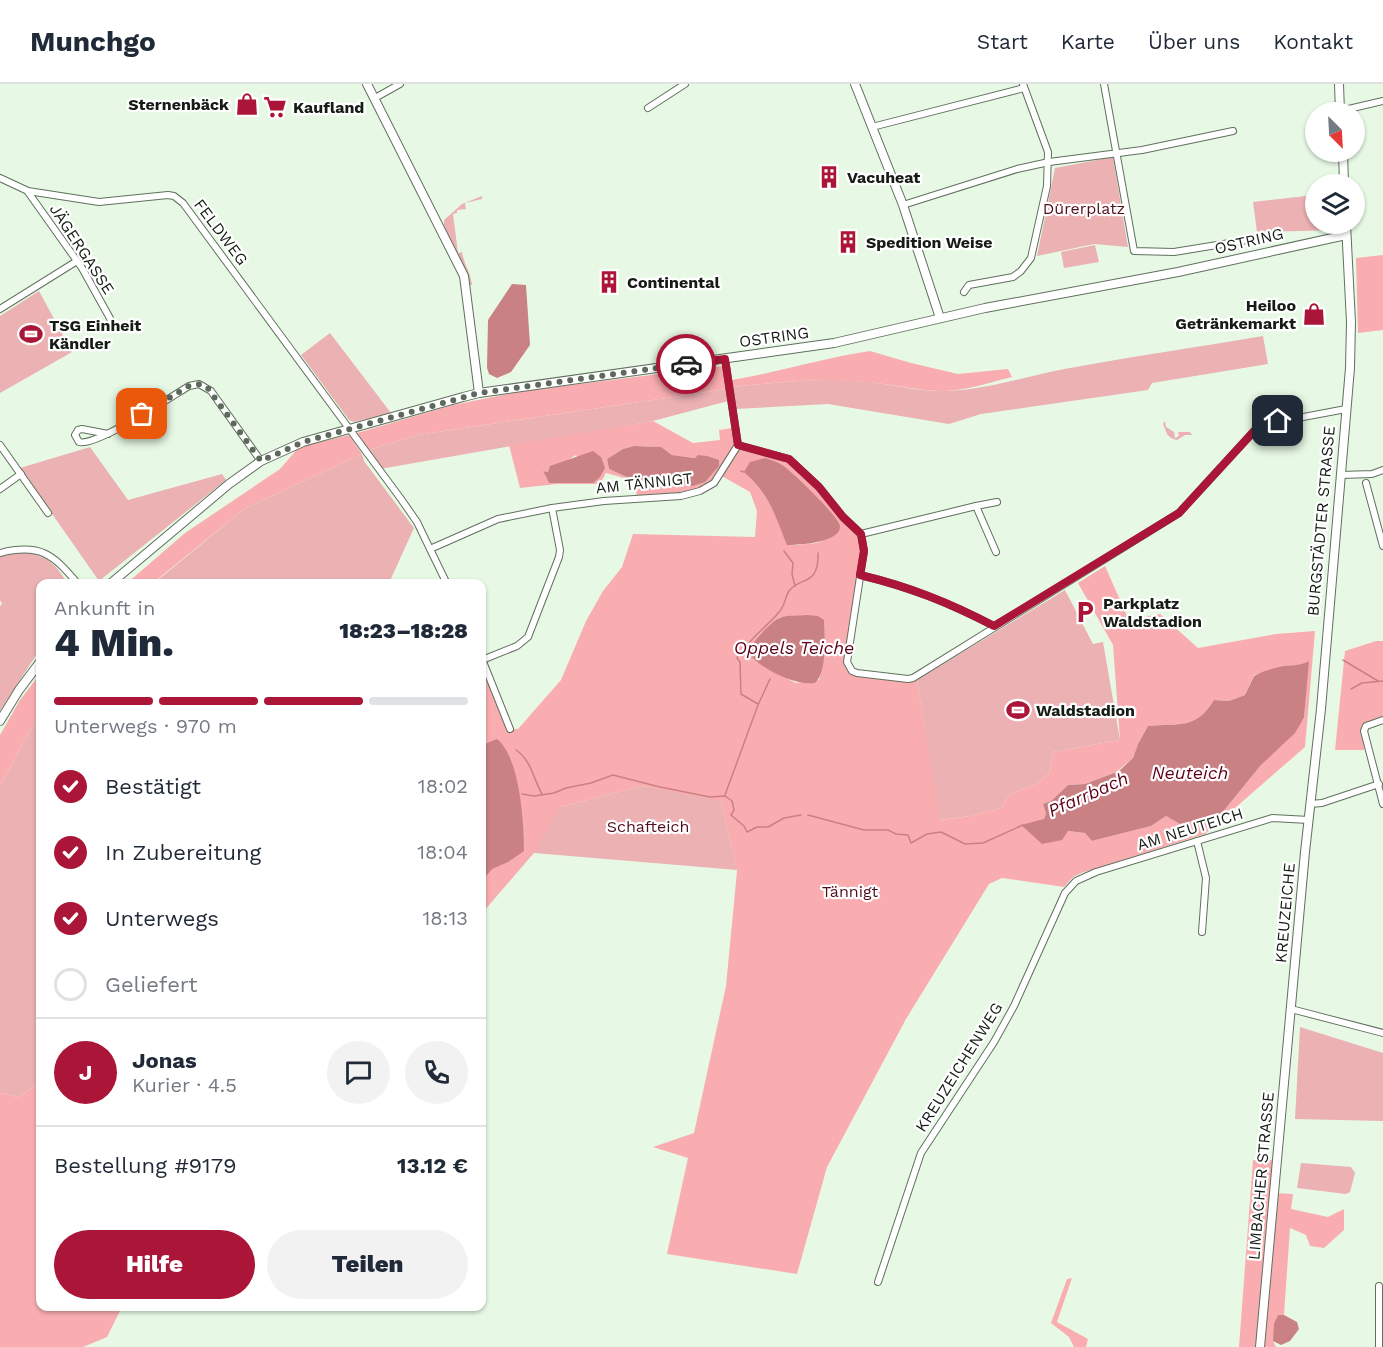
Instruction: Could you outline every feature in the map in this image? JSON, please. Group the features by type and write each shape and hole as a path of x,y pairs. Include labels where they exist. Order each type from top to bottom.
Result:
{"main road":[{"path":"367,84 464,276 479,393"},
{"path":"855,84 903,205 940,318"},
{"path":"1339,84 1340,102"},
{"name":"OSTRING","path":"116,579 229,484 261,461 303,442 479,393 834,343 940,318 1168,274 1346,235"},
{"name":"BURGSTÄDTER STRASSE","path":"1309,820 1322,709 1350,368 1351,322 1346,235"},
{"path":"0,722 36,667"},
{"name":"KREUZEICHE","path":"1291,1009 1309,820"},
{"name":"LIMBACHER STRASSE","path":"1260,1347 1291,1009"}],"street":[{"path":"375,98 400,84"},
{"path":"648,108 685,84"},
{"path":"1104,84 1134,251 1174,252 1278,235"},
{"path":"872,127 1024,86 1048,152 1049,162 1047,186 1031,258 1028,264 1013,277 969,285 964,292"},
{"path":"1365,106 1383,101"},
{"path":"903,205 990,177 1049,162 1142,150 1233,131"},
{"name":"FELDWEG","path":"0,178 28,191 99,202 160,195 174,196 183,203 350,429"},
{"name":"JÄGERGASSE","path":"28,191 77,261 112,322"},
{"path":"0,309 77,261"},
{"path":"725,359 738,445 789,459 819,487 843,517 861,534 864,551 847,662 852,671 913,678 1179,513 1256,429 1278,421 1346,409"},
{"path":"108,434 82,429 78,430 75,435 78,441 83,443 108,434 189,386 200,384 211,391 261,461"},
{"path":"350,429 417,522 445,579"},
{"path":"0,445 48,513"},
{"name":"AM TÄNNIGT","path":"430,549 498,519 552,507 663,498 699,491 714,483 738,445"},
{"path":"1341,475 1372,474 1383,470"},
{"path":"0,489 21,474"},
{"path":"1366,483 1383,546"},
{"path":"861,534 996,502"},
{"path":"976,506 996,552"},
{"path":"486,658 517,646 528,637 559,557 560,550 552,507"},
{"path":"0,553 27,548 41,550 58,561 74,579"},
{"path":"860,575 928,595 994,626"},
{"path":"486,669 510,729"},
{"path":"1383,720 1366,726 1364,731 1383,804"},
{"path":"1310,804 1322,803 1379,784"},
{"name":"AM NEUTEICH","path":"1082,878 1272,818 1309,820"},
{"path":"1197,841 1206,878 1202,932"},
{"name":"KREUZEICHENWEG","path":"878,1282 921,1153 994,1042 1014,1006 1065,893 1070,885 1082,878"},
{"path":"1291,1009 1383,1033"},
{"path":"1379,1286 1379,1347"}],"green space":[{"name":"Dürerplatz","path":"1113,157 1128,247 1094,244 1037,256 1055,168"},
{"path":"482,196 482,199 465,203 466,209 457,210 457,213 453,214 458,253 462,252 472,285 470,285 444,225 444,220 462,204"},
{"path":"1305,196 1305,231 1257,232 1253,202"},
{"path":"1095,245 1099,262 1064,268 1061,252"},
{"path":"1383,255 1383,330 1358,333 1356,258"},
{"name":"TSG Einheit Kändler","path":"39,291 72,352 0,393 0,316"},
{"path":"330,333 391,413 354,422 349,420 301,355"},
{"path":"1263,336 1268,364 1152,383 1148,390 981,414 949,424 828,404 736,409 733,387 835,380 927,390 962,390 1094,364"},
{"path":"870,351 958,374 1008,369 1012,377 952,391 833,380 733,387 732,380"},
{"path":"723,366 727,389 418,435 368,450 357,433 453,405 523,391"},
{"path":"727,389 728,401 653,421 380,469 368,450 418,435"},
{"name":"Tännigt","path":"653,421 693,443 720,440 719,430 733,428 738,445 789,459 861,534 864,551 847,662 852,671 917,680 940,820 970,816 1001,808 1010,794 1036,784 1050,772 1053,752 1120,740 1113,645 1078,583 1105,566 1129,620 1160,614 1198,648 1276,634 1315,631 1305,747 1205,834 1081,873 1073,877 1064,887 1002,878 989,884 906,1019 827,1167 797,1274 667,1254 688,1158 653,1147 694,1133 726,986 737,871 721,801 642,786 560,807 533,853 486,908 486,876 492,869 508,862 524,839 519,794 511,757 497,739 486,743 486,669 510,729 518,729 561,680 586,621 603,591 622,567 633,534 755,537 757,511 750,492 720,475 700,491 637,499 635,481 606,473 600,484 557,484 520,488 509,445","holes":["635,446 660,447 672,455 696,458 678,486 631,479 609,469 607,459 623,449","576,455 593,483 549,483 543,471 548,472","758,484 830,538 816,543 796,545 782,532 775,512","780,617 824,620 825,643 819,680 796,683 773,672 749,648","1308,661 1304,719 1261,765 1222,813 1180,824 1166,816 1151,826 1092,841 1085,833 1068,831 1034,837 1029,830 1044,820 1046,814 1043,804 1051,801 1068,785 1085,784 1116,772 1133,758 1148,726 1193,721 1207,710 1214,700 1229,701 1245,695 1254,675 1286,666 1302,665"]},
{"path":"1165,421 1166,427 1174,432 1175,438 1179,436 1178,432 1190,432 1192,435 1185,435 1177,440 1171,438 1163,424"},
{"path":"349,435 362,454 244,509 158,579 132,579 185,533 280,469 299,447"},
{"path":"90,447 128,500 222,474 226,480 102,579 98,579 20,468"},
{"path":"362,454 364,461 414,528 391,579 159,579 244,509"},
{"path":"22,551 37,555 54,565 64,579 36,579 36,655 0,711 0,606 2,604 0,600 0,557"},
{"name":"Waldstadion","path":"1065,590 1093,644 1103,642 1120,740 1053,752 1050,772 1036,784 1010,794 1001,808 970,816 939,820 917,680"},
{"path":"1383,641 1383,720 1375,722 1364,731 1364,750 1335,750 1345,651"},
{"path":"36,679 36,719 0,786 0,735 20,700"},
{"name":"Schafteich","path":"486,683 502,723 560,807 642,786 710,797 721,801 737,870 534,853 486,908"},
{"path":"36,719 36,1086 18,1097 0,1093 0,786"},
{"path":"1300,1027 1383,1053 1383,1121 1295,1119"},
{"path":"36,1086 36,1311 120,1311 107,1337 83,1347 0,1347 0,1093 18,1097"},
{"path":"1253,1160 1278,1160 1275,1193 1293,1194 1291,1209 1328,1217 1344,1209 1344,1230 1324,1248 1310,1246 1306,1235 1290,1228 1284,1315 1278,1315 1273,1341 1276,1347 1239,1347"},
{"path":"1301,1163 1351,1167 1355,1173 1350,1192 1346,1194 1297,1188"},
{"path":"1072,1278 1057,1322 1088,1339 1086,1347 1074,1347 1069,1337 1051,1323 1067,1279"}],"water":[{"path":"512,284 526,285 530,345 511,372 497,378 489,374 487,368 488,320"},
{"path":"634,446 661,447 672,455 695,458 698,455 707,456 719,460 719,466 705,482 693,486 631,479 609,469 607,459 623,449"},
{"path":"593,451 601,457 605,468 593,483 549,483 543,471 548,472 550,466"},
{"path":"765,458 787,469 824,504 838,521 839,532 818,542 787,545 766,497 744,472 750,462"},
{"name":"Oppels Teiche","path":"807,615 818,616 824,620 825,644 822,671 815,683 798,682 779,675 761,665 748,653 757,638 778,619"},
{"name":"Neuteich","path":"1309,661 1304,718 1295,733 1261,765 1222,813 1180,824 1166,816 1151,826 1092,841 1085,833 1068,831 1062,840 1042,844 1021,825 1044,819 1046,814 1043,804 1051,801 1068,785 1085,784 1119,771 1133,758 1148,726 1193,721 1207,710 1214,700 1229,701 1245,695 1254,676 1272,669 1300,665"},
{"path":"497,739 511,760 522,808 524,851 492,869 486,876 486,743"},
{"path":"1278,1315 1284,1315 1297,1322 1299,1329 1290,1341 1281,1345 1273,1341 1274,1324"}],"waterway":[{"path":"784,551 793,563 792,574 795,586"},
{"path":"745,654 744,650 756,635 781,610 793,586 812,576 817,564 818,553"},
{"path":"748,653 739,654 737,658 740,662 741,694 758,704"},
{"name":"Pfarrbach","path":"1343,660 1378,681"},
{"path":"725,795 770,679"},
{"name":"Pfarrbach","path":"1351,689 1362,683 1383,681"},
{"path":"516,750 528,764 542,794"},
{"name":"Pfarrbach","path":"522,794 534,796 554,793 613,775 710,797 725,796 732,801 734,810 731,815 744,826 747,832 757,827 768,827 784,818 801,815"},
{"name":"Pfarrbach","path":"808,815 864,830 888,830 896,834 908,835 911,843 927,834 941,832 965,844 983,843 1023,825"}],"way so far":[{"path":"142,414 189,386 200,384 211,391 261,461 303,442 479,393 686,364"}],"place":[{"name":"Sternenbäck","path":"247,104"},
{"name":"Kaufland","path":"275,107"},
{"name":"Vacuheat","path":"829,177"},
{"name":"Spedition Weise","path":"848,242"},
{"name":"Continental","path":"609,282"},
{"name":"Heiloo Getränkemarkt","path":"1314,314"},
{"name":"TSG Einheit Kändler","path":"31,334"},
{"name":"Parkplatz Waldstadion","path":"1085,612"},
{"name":"Waldstadion","path":"1018,710"}],"route":[{"path":"686,364 725,359 738,445 789,459 819,487 843,517 861,534 864,551 860,575 900,585 957,607 994,626 1179,513 1256,429 1278,421"}]}
